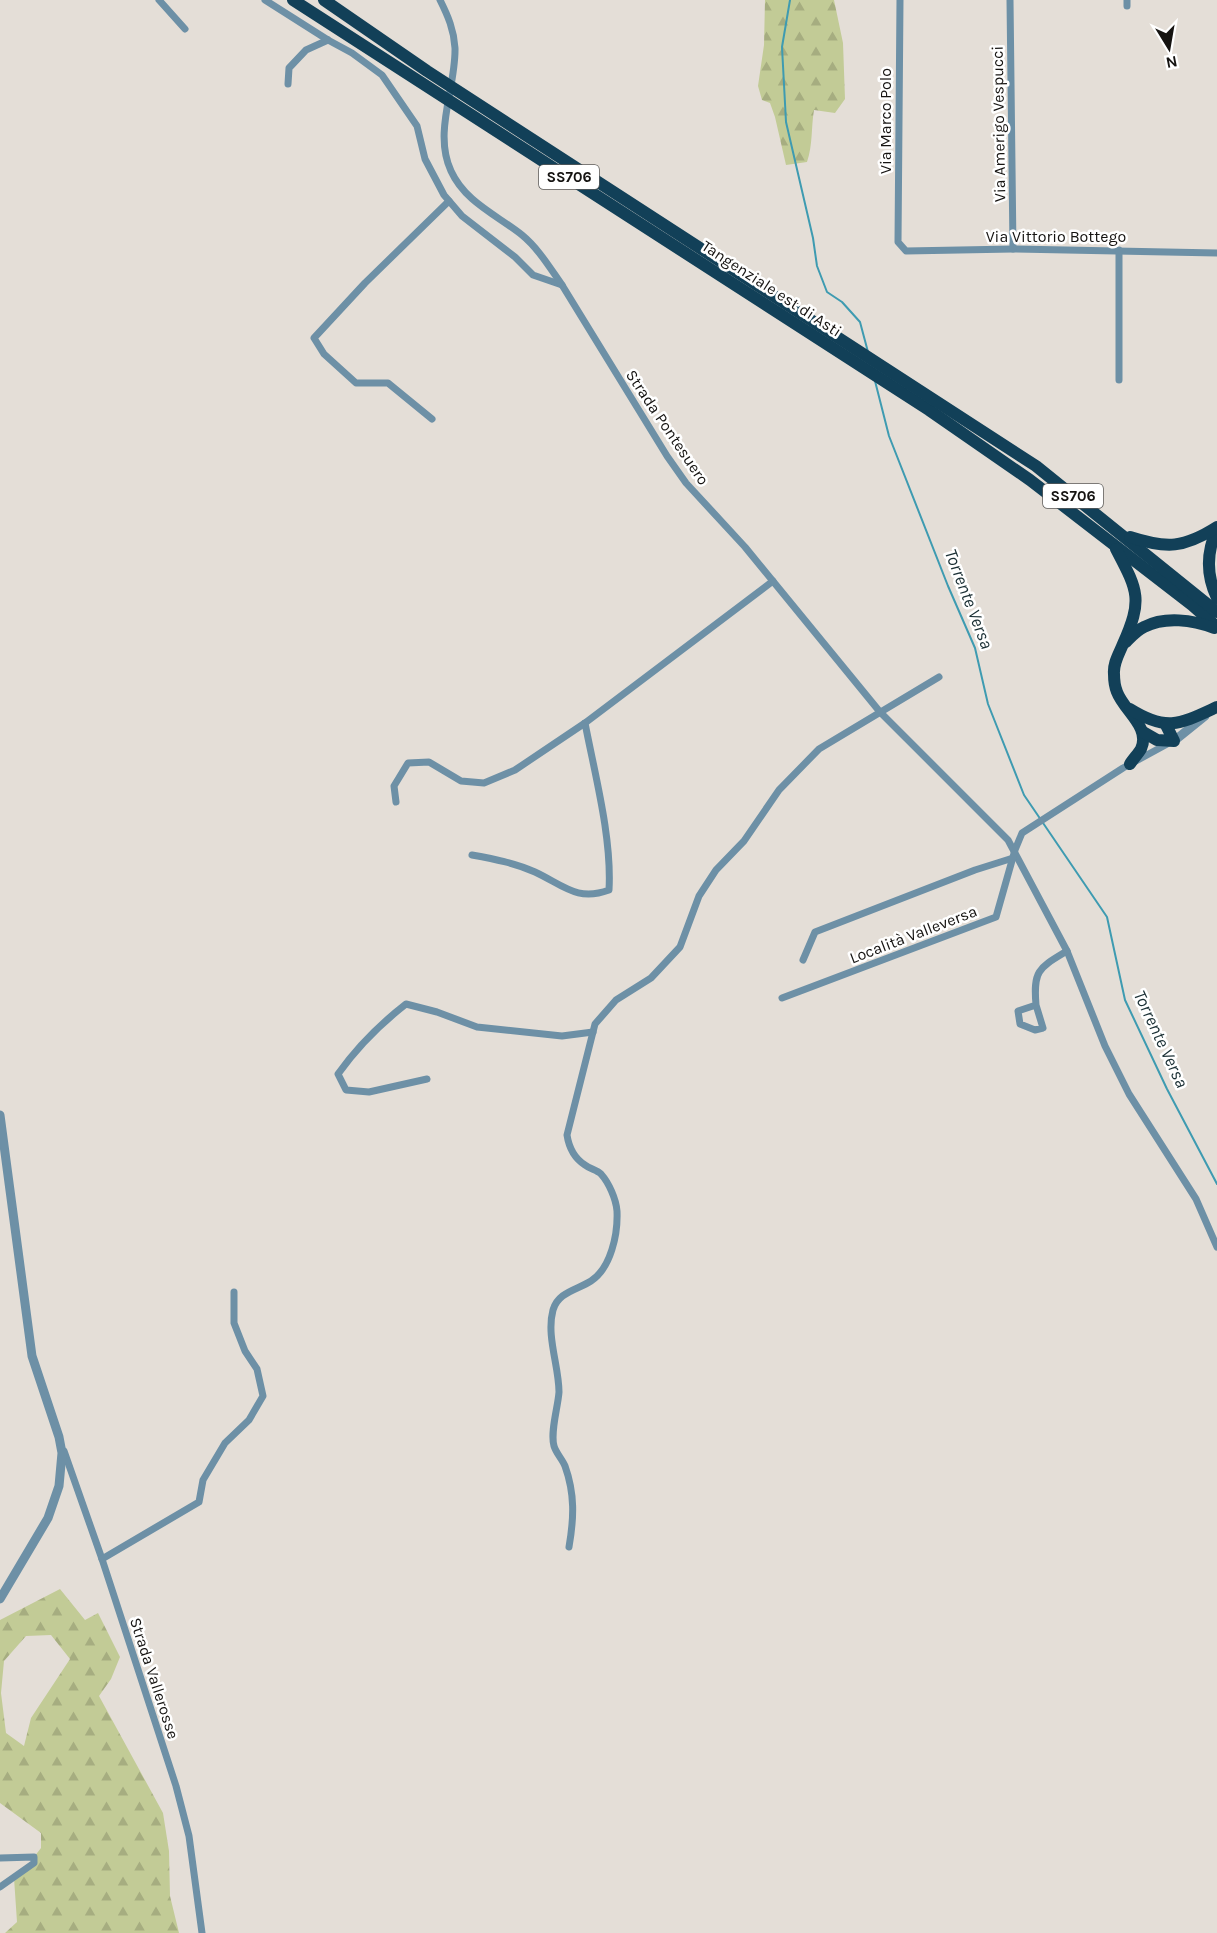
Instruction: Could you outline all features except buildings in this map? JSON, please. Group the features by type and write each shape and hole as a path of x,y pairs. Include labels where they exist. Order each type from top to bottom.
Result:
{"highway":[{"name":"Tangenziale est di Asti","path":"293,0 929,410 1029,480 1192,605 1217,628"},
{"name":"Tangenziale est di Asti","path":"324,0 427,71 1036,466 1217,612"},
{"path":"1123,535 1164,546 1184,544 1217,528"},
{"path":"1217,528 1210,544 1208,566 1212,587 1217,598"},
{"path":"1113,544 1137,594 1136,610 1115,662 1117,693 1143,732 1156,740 1174,741 1166,725"},
{"path":"1122,645 1143,627 1160,621 1202,623 1217,628"},
{"path":"1126,707 1147,720 1166,725 1188,721 1217,707"},
{"path":"1130,764 1142,748 1143,732"}],"street":[{"path":"159,0 184,29"},
{"path":"266,0 352,53 382,75 417,126 425,159 449,201 462,216 497,242 533,275 562,285"},
{"name":"Strada Pontesuero","path":"440,0 451,22 455,49 444,129 445,147 450,170 461,188 473,201 524,237 562,285 686,483 773,581 880,712 1008,840 1068,951 1105,1046 1129,1094 1196,1199 1217,1246"},
{"name":"Via Marco Polo","path":"898,242 900,0"},
{"name":"Via Amerigo Vespucci","path":"1010,0 1013,249"},
{"path":"288,84 289,68 306,50 328,40"},
{"path":"432,419 387,383 356,383 324,354 314,338 365,283 449,201"},
{"name":"Via Vittorio Bottego","path":"898,242 906,251 1013,249 1217,253"},
{"path":"1119,250 1119,380"},
{"path":"396,802 394,786 408,763 429,762 461,781 484,783 515,770 585,723 773,581"},
{"path":"569,1547 573,1522 573,1490 564,1464 554,1446 559,1390 552,1336 552,1311 558,1299 592,1281 607,1263 616,1233 617,1209 611,1190 600,1173 585,1166 571,1151 567,1135 595,1024 616,1000 651,978 680,946 699,896 716,870 744,841 779,790 819,749 939,677"},
{"path":"803,960 815,932 1014,854 1022,833 1130,764 1174,741 1217,707"},
{"path":"472,855 505,860 526,868 573,893 596,895 609,890 606,835 585,723"},
{"name":"Località Valleversa","path":"782,998 996,917 1014,854"},
{"path":"1036,1005 1034,983 1043,966 1068,951"},
{"path":"427,1079 369,1092 346,1090 338,1074 363,1041 406,1004 437,1012 477,1028 562,1036 593,1032"},
{"path":"0,1115 32,1356 59,1437 62,1462 55,1502 39,1534 0,1599"},
{"path":"102,1559 199,1502 203,1480 225,1443 249,1420 263,1396 257,1369 245,1351 234,1323 234,1292"},
{"name":"Strada Vallerosse","path":"59,1437 102,1559 176,1786 189,1836 202,1933"},
{"path":"0,1858 34,1857 34,1863 0,1887"}],"green space":[{"path":"765,0 834,0 843,43 845,99 835,113 814,110 807,162 786,165 775,117 770,103 762,100 758,86 764,45"},
{"path":"60,1589 85,1620 98,1613 120,1657 111,1679 99,1696 163,1813 169,1851 170,1896 179,1933 5,1933 17,1922 14,1878 34,1863 34,1857 41,1848 41,1833 0,1803 0,1620","holes":["51,1635 70,1659 31,1718 24,1746 6,1733 1,1693 4,1661 26,1636"]}],"waterway":[{"name":"Torrente Versa","path":"790,0 782,47 786,122 813,238 817,266 827,292 842,302 860,322 868,352"},
{"name":"Torrente Versa","path":"875,381 889,436 975,648 988,704 1024,795 1107,917 1125,1000 1167,1089 1217,1184"}]}
